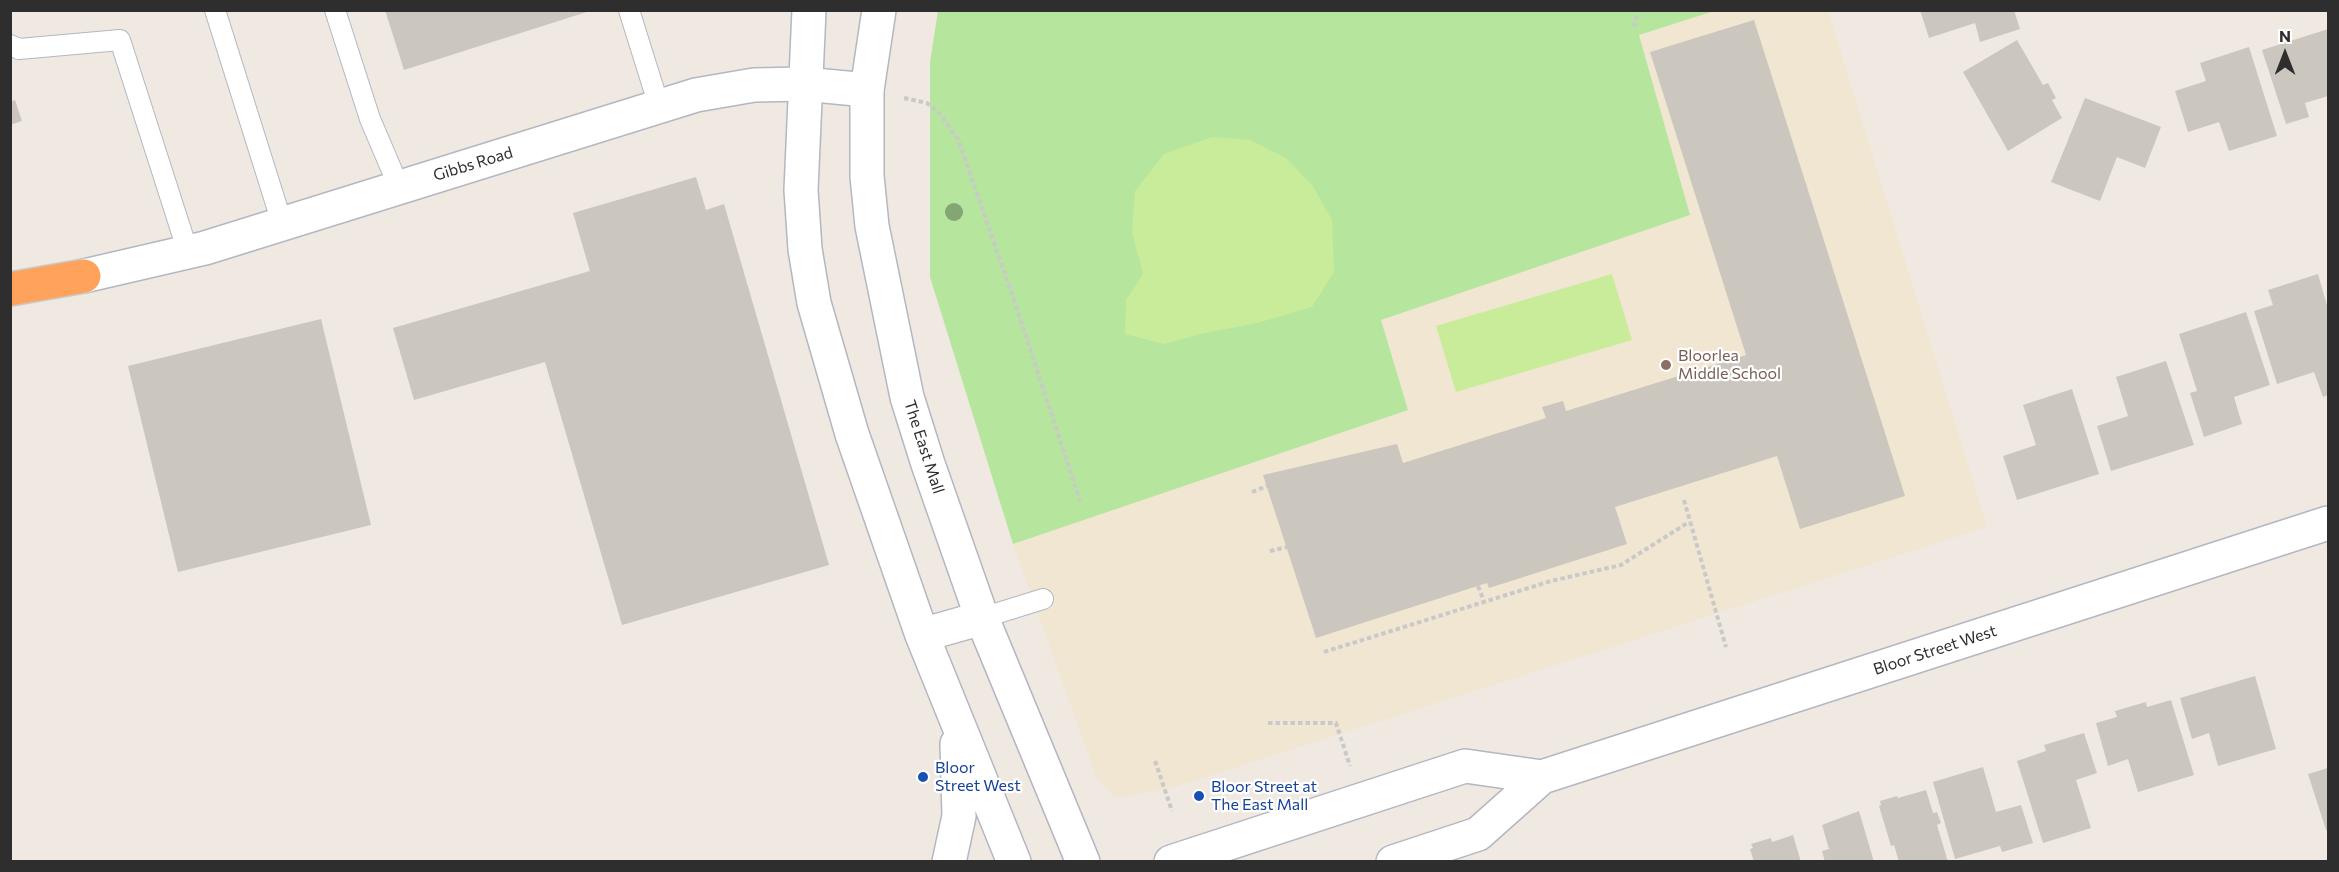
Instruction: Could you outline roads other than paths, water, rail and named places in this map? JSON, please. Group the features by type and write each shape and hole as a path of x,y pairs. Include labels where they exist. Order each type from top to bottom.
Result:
{"highway":[{"path":"10,289 84,276"}],"main road":[{"path":"809,10 801,190 805,249 814,303 852,434 922,635 1014,861"},
{"name":"The East Mall","path":"879,10 867,90 867,176 872,226 907,397 982,618 1083,861"},
{"name":"Gibbs Road","path":"84,276 188,252 696,94 754,85 804,84 867,90"},
{"name":"Bloor Street West","path":"1393,861 1478,834 1542,777 2328,523"},
{"path":"922,635 982,618"},
{"path":"949,861 959,816 955,718"},
{"name":"Bloor Street West","path":"1171,861 1465,766 1542,777"}],"lane":[{"path":"215,10 282,224"},
{"path":"335,10 370,119 399,187"},
{"path":"629,10 659,106"},
{"path":"10,45 19,49 120,40 188,252"},
{"path":"982,618 1043,599"}],"place":[{"name":"Bloorlea Middle School","path":"1666,365"},
{"name":"Bloor Street West","path":"923,777"},
{"name":"Bloor Street at The East Mall","path":"1199,796"}]}
